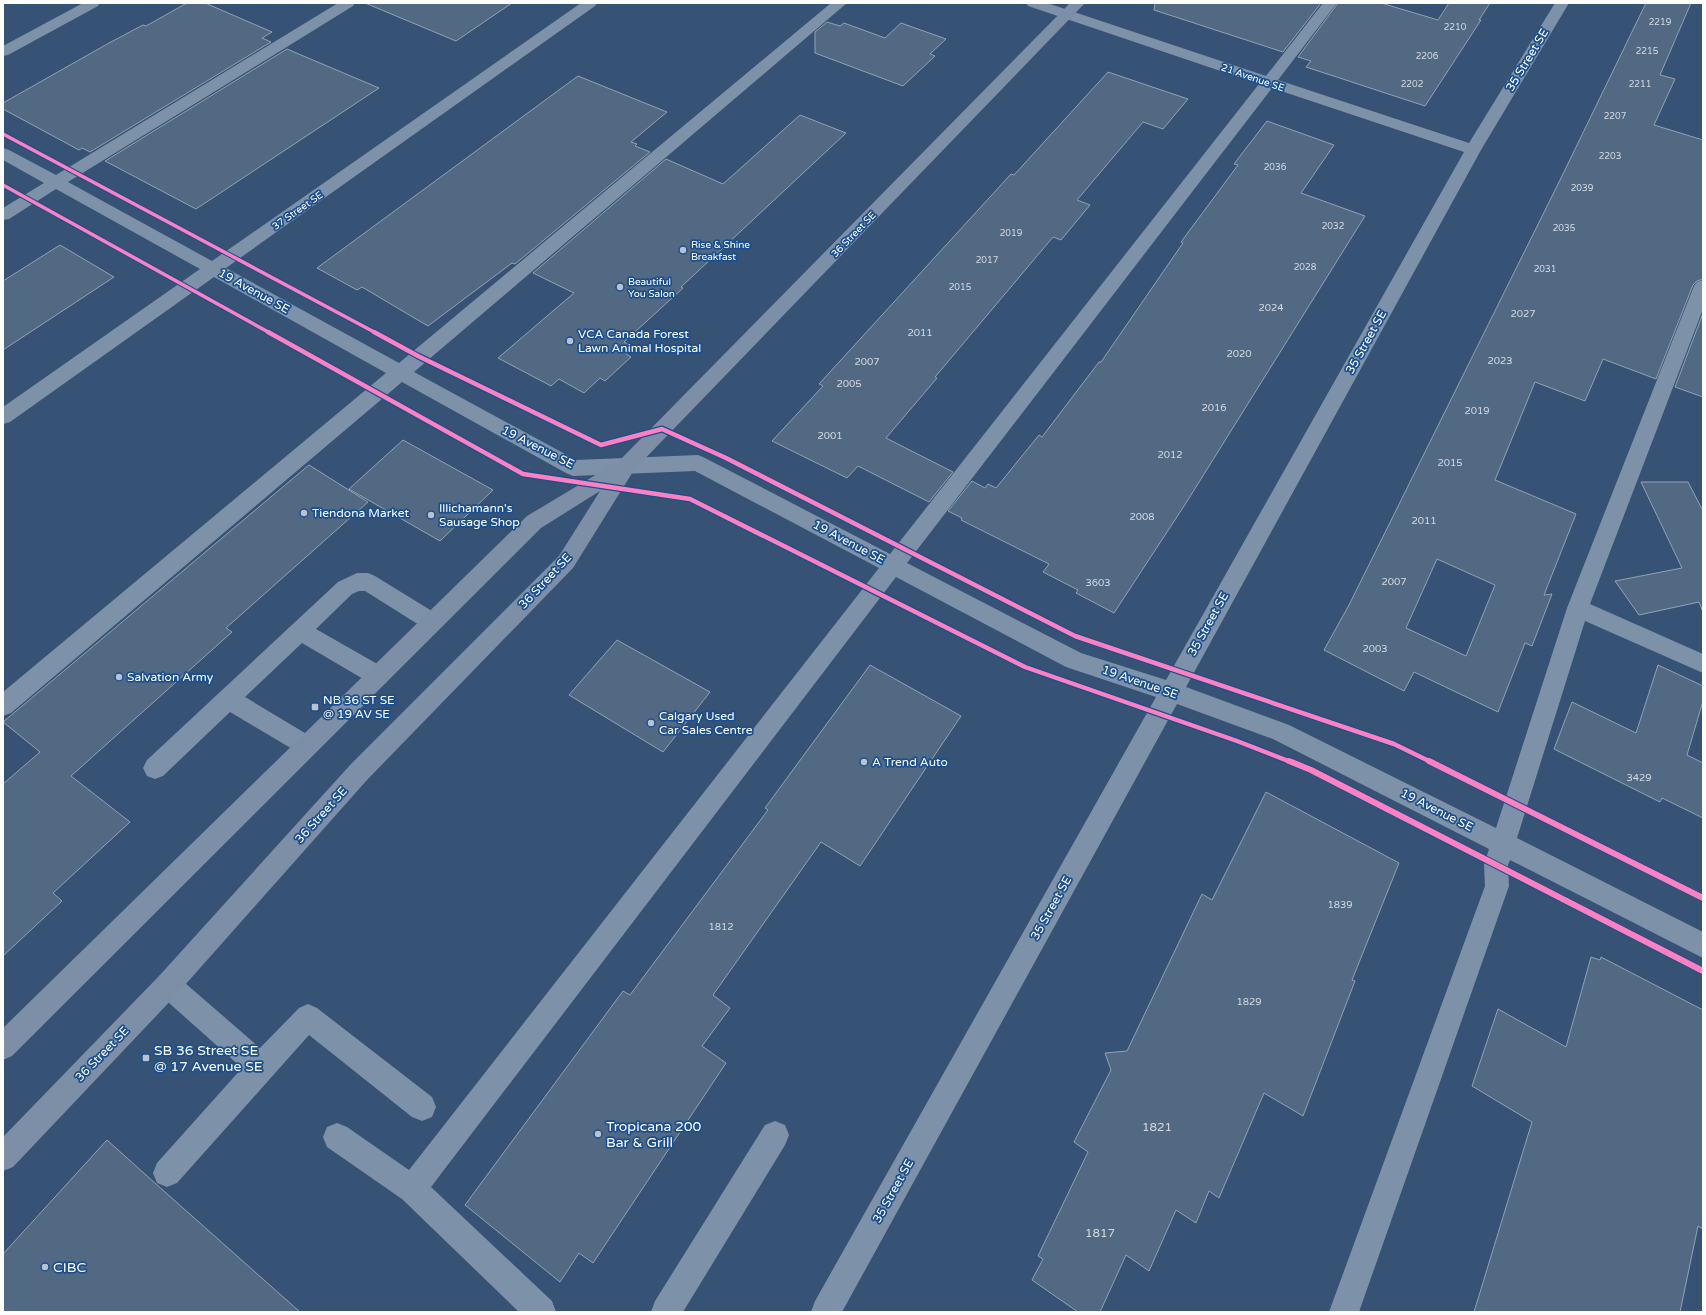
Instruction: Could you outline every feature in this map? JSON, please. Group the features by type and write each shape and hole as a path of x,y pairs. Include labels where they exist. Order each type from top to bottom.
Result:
{"main road":[{"name":"36 Street SE","path":"3,1157 168,985 359,772 566,562 628,465 1072,9"},
{"name":"36 Street SE","path":"3,1047 534,522 628,465"}],"street":[{"path":"3,52 93,3"},
{"path":"3,215 348,3"},
{"name":"37 Street SE","path":"3,416 590,3"},
{"path":"3,706 840,3"},
{"name":"21 Avenue SE","path":"1033,3 1072,9 1268,82 1474,150"},
{"path":"412,1189 892,565 1330,3"},
{"name":"35 Street SE","path":"826,1312 1474,150 1562,3"},
{"name":"19 Avenue SE","path":"3,153 573,468 698,463 1074,660 1171,692 1281,732 1703,945"},
{"path":"1344,1312 1497,886 1496,865 1504,844 1578,608 1703,286"},
{"path":"155,768 345,588 357,582 368,582 432,622"},
{"path":"1578,608 1703,664"},
{"path":"300,631 378,676"},
{"path":"228,699 307,746"},
{"path":"168,985 261,1067"},
{"path":"167,1173 261,1067 308,1017 422,1107"},
{"path":"666,1312 775,1135"},
{"path":"337,1137 412,1189 541,1312"}],"building":[{"path":"187,3 205,3 272,32 262,38 271,42 90,152 82,148 79,150 3,109 3,103 109,43 143,25 146,26"},
{"path":"365,3 512,3 456,41"},
{"path":"1155,3 1321,3 1283,52 1154,10"},
{"path":"1338,3 1381,3 1438,20 1449,3 1490,3 1479,20 1481,20 1425,106 1306,67 1311,61 1298,57"},
{"path":"1646,3 1691,3 1660,75 1675,79 1654,125 1703,140 1703,279 1697,281 1693,285 1656,379 1603,359 1585,401 1535,382 1495,480 1576,514 1544,595 1552,594 1532,646 1525,643 1498,712 1414,672 1404,691 1324,650 1349,605 1562,176","holes":["1437,559 1495,585 1466,656 1406,628"]},
{"path":"827,22 840,26 844,23 885,38 901,23 946,39 930,54 935,56 903,86 815,53 815,32"},
{"path":"287,49 379,88 196,209 105,161"},
{"path":"1108,72 1188,99 1163,129 1143,122 1077,200 1090,205 1061,240 1053,237 935,377 937,378 886,438 953,472 929,502 858,466 847,478 772,441 823,386 819,384 1011,174 1014,175"},
{"path":"578,76 667,112 631,142 637,144 635,146 650,152 515,264 512,263 428,326 362,287 357,290 317,268"},
{"path":"800,115 846,133 624,342 634,347 626,354 631,357 605,381 600,378 584,393 559,379 551,386 498,358 574,293 533,273 666,159 723,184"},
{"path":"1267,121 1334,145 1301,193 1365,216 1186,503 1114,613 1076,593 1078,590 1043,572 1049,564 961,520 962,518 948,511 972,481 985,488 988,484 996,488 1039,435 1042,437 1099,362 1101,362 1183,243 1181,242 1238,165 1234,164"},
{"path":"60,245 114,277 3,350 3,281"},
{"path":"1703,313 1703,397 1675,387"},
{"name":"Illichamann's Sausage Shop","path":"403,440 493,490 440,541 349,489"},
{"path":"309,465 368,502 226,628 232,632 71,776 130,822 53,893 62,901 3,956 3,784 40,752 3,722"},
{"path":"1641,482 1688,482 1703,511 1703,612 1699,602 1639,615 1615,581 1682,568"},
{"name":"Calgary Used Car Sales Centre","path":"617,640 710,692 663,752 569,695"},
{"path":"870,665 961,716 860,866 821,842 713,995 730,1008 702,1046 726,1063 593,1263 579,1253 560,1282 465,1205 623,991 630,995 768,810 765,808"},
{"path":"1658,665 1703,686 1703,701 1687,755 1703,763 1703,818 1662,798 1660,802 1554,749 1572,702 1636,733"},
{"path":"1266,792 1399,863 1352,980 1355,981 1303,1116 1264,1093 1219,1198 1209,1191 1196,1223 1176,1210 1149,1271 1126,1255 1100,1312 1078,1312 1032,1280 1043,1259 1038,1256 1088,1152 1074,1142 1111,1070 1105,1053 1127,1051 1202,894 1212,900"},
{"path":"1591,957 1600,960 1601,957 1703,1010 1703,1229 1698,1226 1680,1312 1474,1312 1532,1122 1472,1086 1498,1009 1566,1047"},
{"path":"107,1140 300,1312 3,1312 3,1254"}],"cycle path":[{"path":"3,134 418,356 601,445 662,429 726,458 1075,636 1394,744 1703,898"},
{"path":"3,185 523,474 690,499 1025,667 1237,741 1311,770 1703,971"}],"place":[{"name":"Rise & Shine Breakfast","path":"683,250"},
{"name":"Beautiful You Salon","path":"620,287"},
{"name":"VCA Canada Forest Lawn Animal Hospital","path":"570,341"},
{"name":"Tiendona Market","path":"304,513"},
{"name":"Illichamann's Sausage Shop","path":"431,515"},
{"name":"Salvation Army","path":"119,677"},
{"name":"NB 36 ST SE @ 19 AV SE","path":"315,707"},
{"name":"Calgary Used Car Sales Centre","path":"651,723"},
{"name":"A Trend Auto","path":"864,762"},
{"name":"SB 36 Street SE @ 17 Avenue SE","path":"146,1058"},
{"name":"Tropicana 200 Bar & Grill","path":"598,1134"},
{"name":"CIBC","path":"45,1267"}]}
